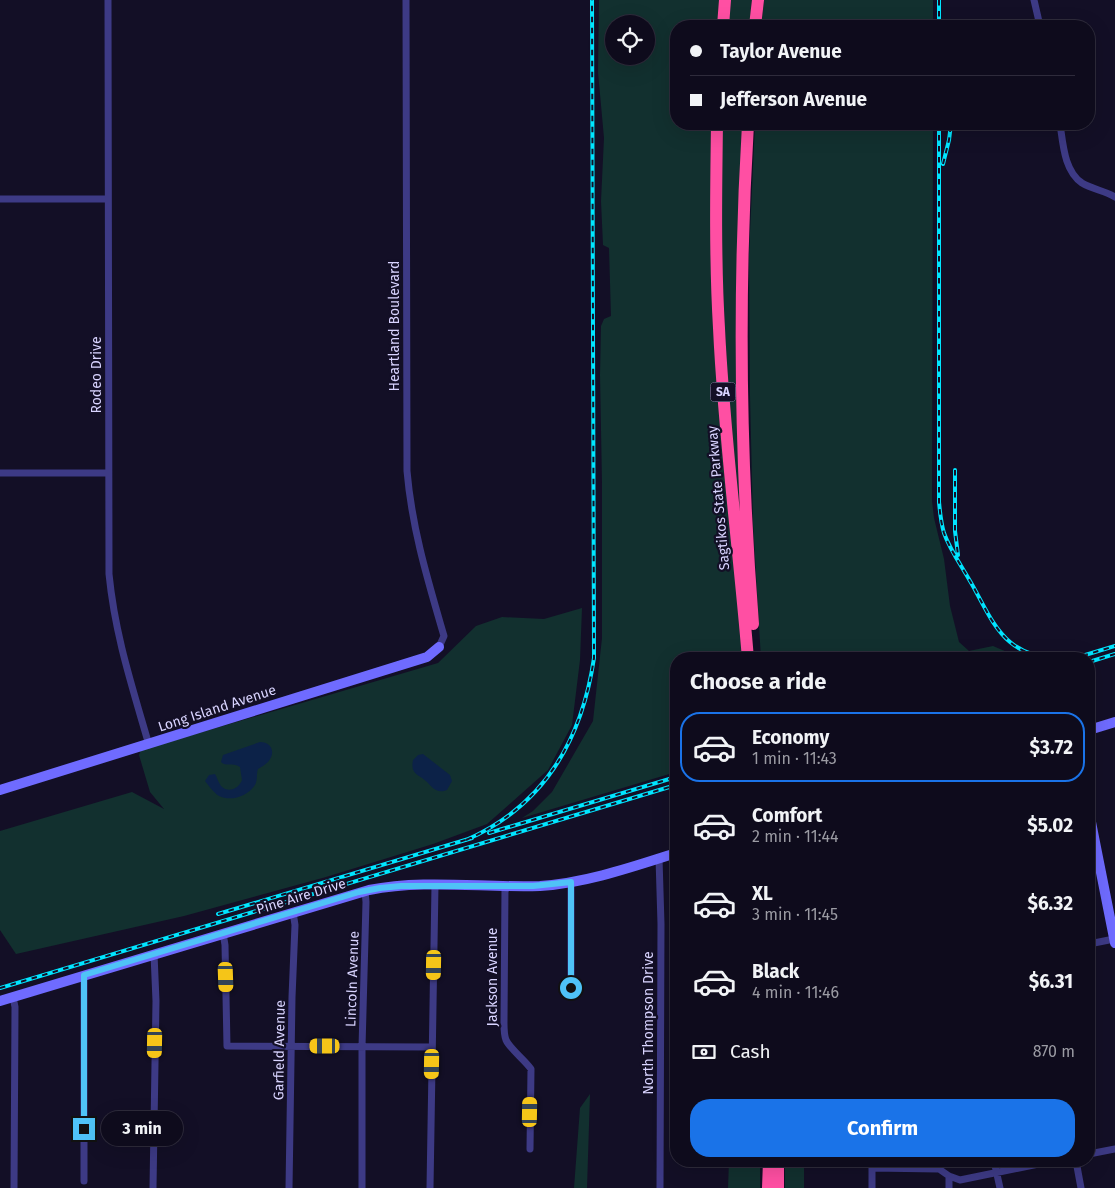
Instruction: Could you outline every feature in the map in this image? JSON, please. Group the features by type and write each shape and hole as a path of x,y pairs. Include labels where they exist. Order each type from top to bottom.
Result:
{"highway":[{"path":"723,20 725,0"},
{"path":"756,20 758,0"},
{"name":"Sagtikos State Parkway","path":"718,130 716,224 719,328 727,441 747,652"},
{"name":"Sagtikos State Parkway","path":"748,130 744,222 742,384 747,524 756,652"},
{"path":"768,1188 769,1167"},
{"path":"778,1167 778,1188"}],"street":[{"name":"Rodeo Drive","path":"108,0 108,550 112,602 122,652 149,745"},
{"name":"Heartland Boulevard","path":"406,0 407,471 414,529 444,636 439,647"},
{"path":"1034,0 1039,20"},
{"path":"1061,130 1067,162 1074,175 1082,183 1115,197"},
{"path":"0,199 108,199"},
{"path":"0,473 108,473"},
{"name":"Long Island Avenue","path":"0,790 427,657 439,647"},
{"path":"1095,728 1115,722"},
{"path":"1095,842 1115,941 1095,943"},
{"name":"Pine Aire Drive","path":"0,1001 365,891 394,886 540,886 571,882 670,855"},
{"name":"North Thompson Drive","path":"660,858 660,1188"},
{"path":"571,882 571,988"},
{"path":"430,1188 436,885"},
{"name":"Jackson Avenue","path":"505,886 504,1023 506,1039 531,1069 530,1149"},
{"name":"Lincoln Avenue","path":"362,1188 365,891"},
{"name":"Garfield Avenue","path":"289,1188 296,925 293,912"},
{"path":"223,933 226,964 227,1046 432,1047"},
{"path":"153,1188 156,1001 154,954"},
{"path":"84,975 84,1181"},
{"path":"13,997 15,1007 14,1188"},
{"path":"1095,1153 1115,1149"},
{"path":"872,1167 872,1188"},
{"path":"906,1167 939,1169 949,1176 960,1180 1022,1167"},
{"path":"995,1167 1000,1188"},
{"path":"1077,1167 1082,1188"},
{"path":"949,1176 949,1188"}],"green space":[{"path":"599,0 720,0 718,20 670,20 670,130 713,130 743,652 670,652 670,774 522,818 533,811 552,792 593,721 602,638 601,326 604,319 611,316 609,248 603,245 601,201 604,138 598,72"},
{"path":"729,0 752,0 750,20 727,20"},
{"path":"764,0 933,0 933,20 762,20"},
{"path":"721,130 744,130 743,540 731,444 719,213"},
{"path":"755,130 933,130 932,501 934,518 944,559 950,606 959,642 969,651 993,646 1007,652 761,652 753,523 749,254"},
{"path":"582,608 580,660 572,725 548,770 487,824 433,844 326,877 184,916 16,954 0,930 0,831 132,792 164,809 150,792 139,755 141,750 438,663 476,626 502,617 544,619"},
{"path":"590,1094 587,1188 574,1188 580,1108"},
{"path":"729,1167 760,1167 760,1188 728,1188"},
{"path":"785,1167 804,1167 804,1188 785,1188"}],"water":[{"path":"260,742 270,746 272,755 268,762 258,769 256,783 252,789 244,795 234,798 224,798 217,795 205,781 209,775 215,774 221,786 227,790 236,788 242,780 240,767 221,762 223,755"},
{"path":"423,754 450,775 452,781 447,790 436,790 414,771 413,760 418,755"}],"railway":[{"path":"466,840 493,826 517,809 538,789 555,767 569,742 580,716 594,658 592,0"},
{"path":"939,0 939,20"},
{"path":"939,130 939,502 942,525 952,551 998,629 1010,642 1026,652"},
{"path":"943,164 950,130"},
{"path":"955,470 955,531 958,555"},
{"path":"1095,652 1115,646"},
{"path":"1095,660 1115,654"},
{"path":"489,833 670,779"},
{"path":"0,988 670,787"},
{"path":"218,914 472,838"}],"route":[{"path":"84,1129 84,975 359,892 401,886 533,886 571,882 571,988"}]}
